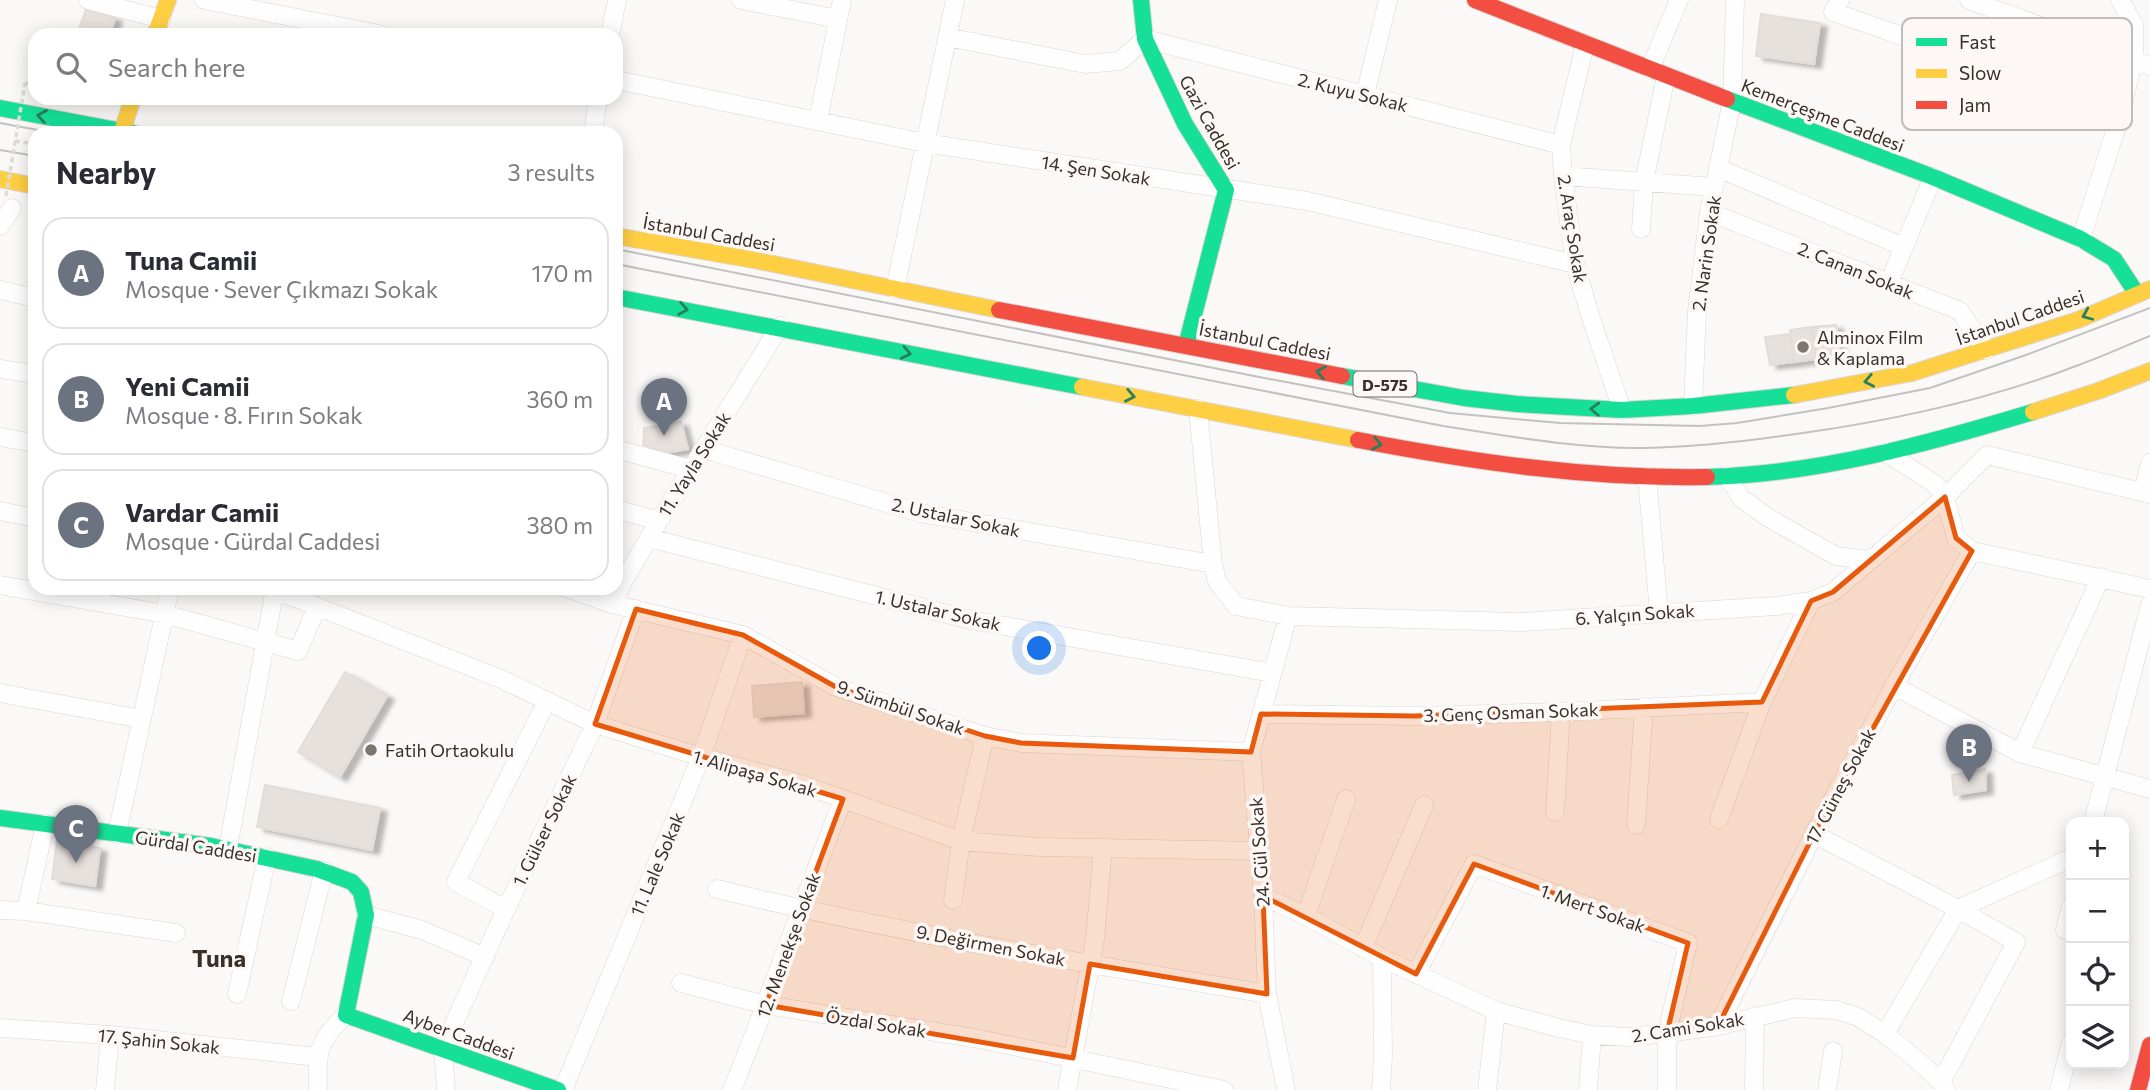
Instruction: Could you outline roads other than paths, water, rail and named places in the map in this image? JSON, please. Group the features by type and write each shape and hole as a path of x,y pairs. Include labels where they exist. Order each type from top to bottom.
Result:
{"main road":[{"path":"158,27 168,0"},
{"name":"Gazi Caddesi","path":"1141,0 1145,39 1185,124 1226,190 1186,346"},
{"name":"Kemerçeşme Caddesi","path":"1475,0 1933,177 2081,239 2114,259 2143,292"},
{"path":"129,126 133,105"},
{"path":"0,108 96,126"},
{"path":"0,179 28,185"},
{"name":"İstanbul Caddesi","path":"623,237 754,260 1464,398 1622,410 1786,397 1900,375 2078,320 2143,292"},
{"path":"623,298 780,326 922,357 1458,459 1563,472 1647,477 1727,476 1799,469 1885,452 2094,393 2150,371"},
{"name":"Gürdal Caddesi","path":"0,818 228,848 324,871 354,883 365,900 366,915"},
{"path":"346,1015 366,915"},
{"name":"Ayber Caddesi","path":"346,1015 443,1048 519,1083 560,1090"},
{"path":"2138,1090 2150,1045"}],"street":[{"path":"88,0 158,27"},
{"path":"204,0 348,28"},
{"path":"611,28 617,0"},
{"path":"818,121 842,0"},
{"path":"895,289 955,0"},
{"path":"1365,95 1388,0"},
{"path":"1641,229 1658,72 1679,0"},
{"name":"2. Narin Sokak","path":"1693,406 1697,311 1709,212 1732,101 1735,0"},
{"path":"1840,0 1833,12 1902,36"},
{"path":"1969,0 2018,18"},
{"path":"2120,0 2130,18"},
{"path":"751,1 838,19"},
{"path":"2132,21 2142,63 2132,87"},
{"path":"947,37 1085,64 1120,61 1145,39"},
{"name":"2. Kuyu Sokak","path":"1145,39 1561,145"},
{"name":"2. Araç Sokak","path":"1585,44 1561,145 1563,176 1575,264 1622,410"},
{"name":"14. Şen Sokak","path":"623,81 925,144 1307,201 1575,264"},
{"path":"594,126 597,105"},
{"path":"2081,239 2116,130"},
{"path":"1718,169 1903,247"},
{"path":"1563,176 1714,187"},
{"path":"1889,283 1933,177"},
{"path":"0,226 9,202"},
{"name":"2. Canan Sokak","path":"1709,212 1960,311 1986,350"},
{"path":"0,290 28,296"},
{"name":"11. Yayla Sokak","path":"623,584 690,469 780,326"},
{"path":"0,369 28,373"},
{"path":"1198,410 1213,564"},
{"path":"0,437 28,442"},
{"name":"2. Ustalar Sokak","path":"704,449 920,513 1213,564"},
{"path":"623,451 690,469"},
{"path":"1885,452 1935,484 1945,497 1956,538 1972,551 2150,589"},
{"name":"6. Yalçın Sokak","path":"1213,564 1217,580 1236,606 1289,617 1522,622 1776,606 1811,601 1833,592 1945,497 1987,455 2146,493"},
{"path":"2146,493 2150,463"},
{"path":"1727,476 1741,498 1767,517 1836,556 1869,560"},
{"path":"1647,477 1659,612"},
{"path":"0,511 28,517"},
{"path":"623,511 659,521"},
{"name":"1. Ustalar Sokak","path":"649,538 971,620 1272,673"},
{"name":"17. Güneş Sokak","path":"1718,1026 1814,834 1894,686 1972,551"},
{"path":"2020,753 2101,577"},
{"path":"0,585 28,590"},
{"path":"57,595 165,614 298,651 317,607"},
{"path":"117,834 169,595"},
{"path":"228,848 274,595"},
{"name":"1. Alipaşa Sokak","path":"289,595 501,679 595,724 794,782 961,841 1039,847 1259,850"},
{"name":"9. Sümbül Sokak","path":"587,595 612,604 743,635 836,687 985,736 1021,743 1251,752"},
{"name":"11. Yayla Sokak","path":"612,604 617,595"},
{"path":"1720,819 1762,702 1811,601"},
{"path":"2094,817 2150,605"},
{"name":"1. Gülser Sokak","path":"443,1048 595,724 636,609"},
{"name":"24. Gül Sokak","path":"1286,1090 1267,994 1263,897 1251,752 1289,617"},
{"name":"11. Lale Sokak","path":"560,1090 701,757 743,635"},
{"path":"1894,686 2020,753 2150,789"},
{"path":"0,693 142,719"},
{"path":"506,909 456,882 547,701"},
{"name":"3. Genç Osman Sokak","path":"1261,714 1415,716 1762,702"},
{"path":"1636,825 1644,708"},
{"path":"1555,812 1561,712"},
{"path":"953,900 961,841 985,736"},
{"name":"12. Menekşe Sokak","path":"732,1090 844,799"},
{"path":"1306,916 1346,799"},
{"path":"1363,948 1424,805"},
{"path":"26,911 45,824"},
{"path":"1814,834 2016,942 1943,1086"},
{"path":"1067,1090 1090,964 1104,847"},
{"path":"237,994 267,857"},
{"path":"1885,1034 1958,909 2066,860"},
{"name":"1. Mert Sokak","path":"1416,974 1474,864 1688,943 1667,1034 1667,1090"},
{"path":"291,1001 324,871"},
{"name":"9. Değirmen Sokak","path":"717,889 800,909 1090,964 1267,994"},
{"name":"2. Cami Sokak","path":"1263,897 1306,916 1382,958 1496,1011 1592,1035 1629,1037 1718,1026 1796,1008 1837,1010 1858,1017 1885,1034 1943,1086"},
{"path":"0,911 26,911 176,933"},
{"path":"366,915 422,930 485,957"},
{"path":"2065,930 2066,926"},
{"path":"1381,1090 1382,958"},
{"name":"Özdal Sokak","path":"681,983 766,1005 974,1038 1224,1090"},
{"path":"1487,1090 1496,1011"},
{"path":"318,1090 317,1058 329,1030 346,1015"},
{"path":"1754,1090 1755,1016"},
{"name":"17. Şahin Sokak","path":"0,1028 110,1035 317,1058"},
{"path":"105,1090 110,1035"},
{"path":"1588,1090 1592,1035"},
{"path":"443,1048 446,1090"},
{"path":"1827,1090 1833,1051"},
{"path":"2059,1090 2066,1062"}],"tram line":[{"path":"0,123 28,128"},
{"path":"0,150 28,155"},
{"path":"623,250 1450,413 1560,423 1700,426 1737,423 1828,408 1930,388 2150,308"},
{"path":"623,265 1443,426 1544,441 1619,448 1743,441 1907,415 1975,399 2043,378 2150,336"}],"place":[{"name":"Alminox Film & Kaplama","path":"1803,347"},
{"name":"Tuna Camii","path":"664,436"},
{"name":"Fatih Ortaokulu","path":"371,750"},
{"name":"Yeni Camii","path":"1969,782"},
{"name":"Vardar Camii","path":"76,863"}],"district":[{"name":"Tuna","path":"219,957"}]}
